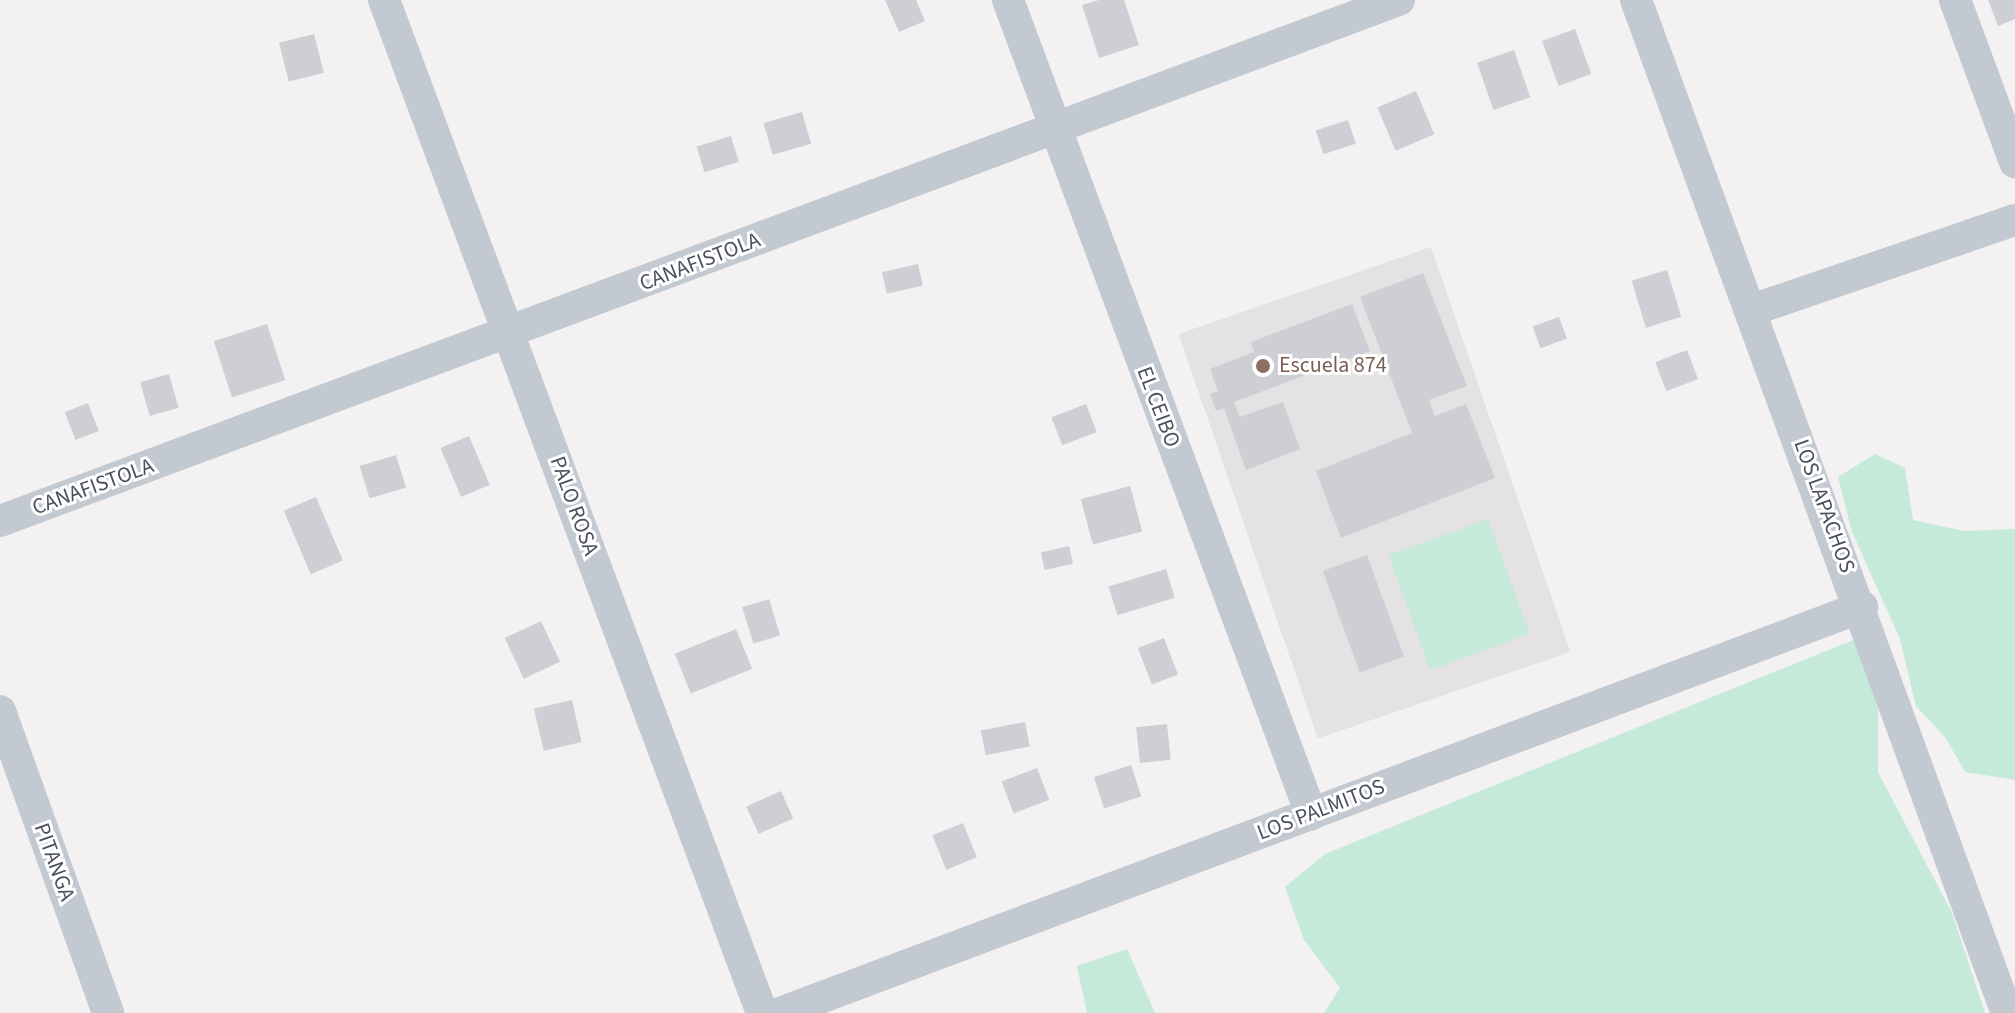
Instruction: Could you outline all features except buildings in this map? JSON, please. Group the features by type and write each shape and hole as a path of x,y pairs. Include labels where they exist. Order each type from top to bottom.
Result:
{"street":[{"name":"PALO ROSA","path":"384,0 762,1013"},
{"name":"EL CEIBO","path":"1008,0 1311,814"},
{"name":"CANAFISTOLA","path":"0,521 1399,0"},
{"name":"LOS LAPACHOS","path":"1636,0 1862,607 2007,1013"},
{"path":"1955,0 2015,162"},
{"path":"1752,310 2015,220"},
{"name":"LOS PALMITOS","path":"780,1013 1862,607"},
{"name":"PITANGA","path":"0,711 108,1013"}],"shaded area":[{"path":"1431,247 1570,652 1318,739 1179,334"}],"green space":[{"path":"1875,454 1905,468 1913,520 1964,531 2015,529 2015,780 1965,772 1945,737 1916,706 1900,639 1852,532 1838,477"},
{"path":"1488,519 1530,634 1430,670 1388,555"},
{"path":"1853,640 1878,674 1878,772 1952,913 1985,1013 1324,1013 1340,988 1304,940 1285,887 1325,854"},
{"path":"1127,949 1155,1013 1087,1013 1077,966"}],"place":[{"name":"Escuela 874","path":"1263,366"}]}
